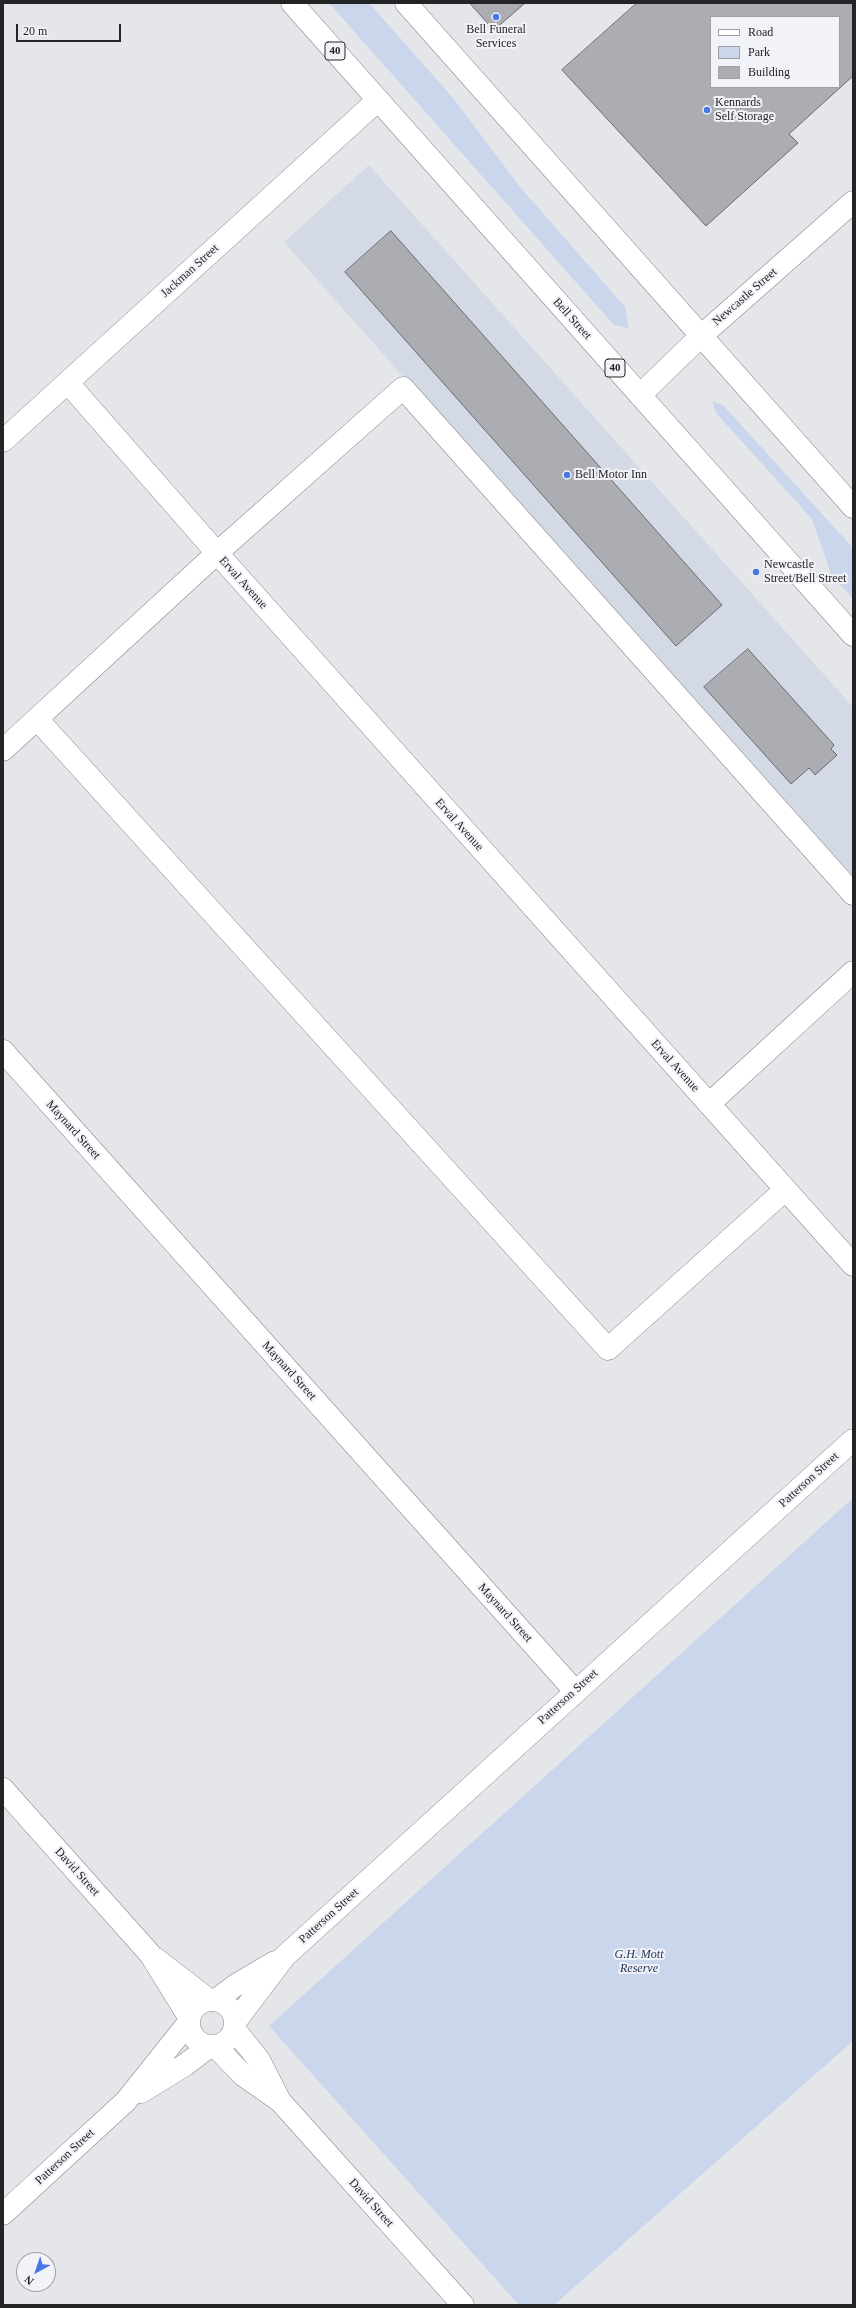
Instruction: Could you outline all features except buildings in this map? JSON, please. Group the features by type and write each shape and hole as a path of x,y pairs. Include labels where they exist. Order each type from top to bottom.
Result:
{"main road":[{"name":"Bell Street","path":"292,3 853,635"},
{"path":"406,3 853,506"},
{"name":"Jackman Street","path":"3,442 378,100"},
{"name":"Newcastle Street","path":"640,395 701,336 853,202"},
{"name":"Erval Avenue","path":"68,383 217,553 853,1265"},
{"path":"3,750 217,553 403,388 853,894"},
{"path":"37,719 608,1349 785,1190"},
{"path":"709,1104 853,972"},
{"name":"Maynard Street","path":"3,1051 575,1691"},
{"name":"Patterson Street","path":"213,2000 285,1956 853,1440"},
{"name":"David Street","path":"3,1789 150,1954 189,2020"},
{"name":"David Street","path":"150,1954 213,2000"},
{"name":"Patterson Street","path":"235,2026 285,1956"},
{"path":"213,2000 230,2008 235,2026 227,2041 213,2046 195,2039 190,2031 189,2020 196,2006 213,2000"},
{"name":"Patterson Street","path":"3,2214 126,2101 189,2020"},
{"name":"David Street","path":"235,2026 259,2060 280,2102"},
{"name":"Patterson Street","path":"126,2101 213,2046"},
{"name":"David Street","path":"213,2046 243,2075 280,2102 462,2305"}],"shaded area":[{"name":"Bell Motor Inn","path":"369,165 853,707 853,886 284,242"}],"green space":[{"path":"329,3 369,3 453,98 520,187 625,307 629,329 613,324"},
{"path":"712,401 723,405 853,548 853,599 831,574 812,519 716,413"},
{"name":"G.H. Mott Reserve","path":"853,1498 853,2041 554,2305 519,2305 269,2026"}],"place":[{"name":"Bell Funeral Services","path":"496,17"},
{"name":"Kennards Self Storage","path":"707,110"},
{"name":"Bell Motor Inn","path":"567,475"},
{"name":"Newcastle Street/Bell Street","path":"756,572"}]}
